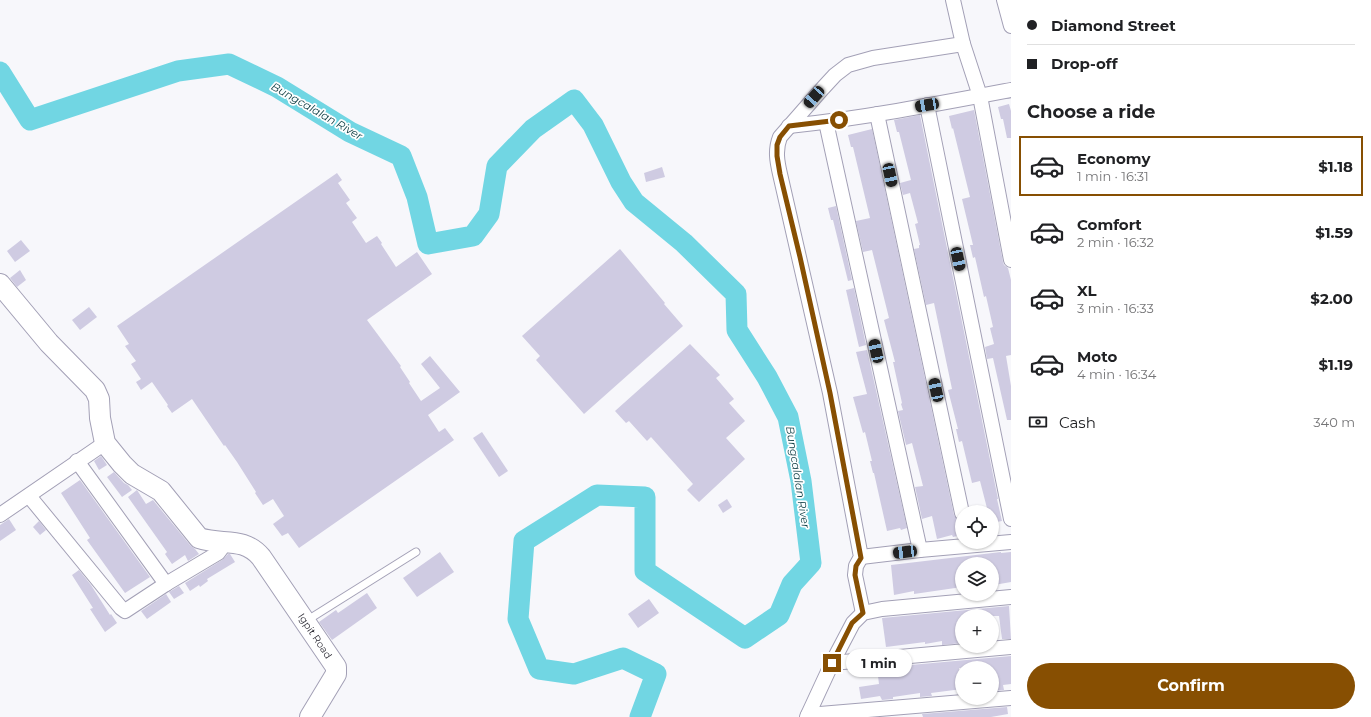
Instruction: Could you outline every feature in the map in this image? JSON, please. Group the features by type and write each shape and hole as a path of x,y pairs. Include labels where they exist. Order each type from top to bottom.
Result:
{"street":[{"path":"953,0 963,44 980,96 1011,260"},
{"path":"1004,0 1011,26"},
{"path":"866,612 855,575 856,566 861,558 830,393 780,174 777,145 780,137 789,126 835,75 848,65 873,58 963,44"},
{"path":"789,126 877,114 1011,90"},
{"path":"927,105 1011,520"},
{"path":"877,114 960,505"},
{"path":"826,122 920,550"},
{"path":"0,284 49,343 95,390 99,399 100,418 105,442 0,515"},
{"name":"Igpit Road","path":"105,442 132,474 161,490 199,538 223,543 229,542 246,545 256,551 261,557 336,667 336,674 310,717"},
{"path":"77,461 166,584"},
{"path":"29,496 125,611 166,584 218,553 223,543"},
{"path":"999,543 1011,542"},
{"path":"861,558 955,546"},
{"path":"1011,597 866,612 852,623 808,716 1011,698"},
{"path":"832,663 1011,647"}],"lane":[{"path":"306,621 416,552"}],"building":[{"path":"1009,104 1011,111 1011,138 1007,138 1003,119 1001,119 998,107"},
{"path":"974,110 1003,262 1008,268 1011,280 1011,355 1006,356 1011,386 1011,420 1007,420 993,358 987,359 985,347 994,344 990,328 993,327 986,296 984,297 975,257 973,258 970,245 973,245 962,199 970,197 949,116"},
{"path":"920,115 998,505 986,505 980,481 972,483 962,441 959,442 956,429 958,429 948,390 952,389 934,303 926,305 914,249 919,248 920,245 915,224 918,223 910,193 903,195 900,183 911,180 899,132 897,132 894,120"},
{"path":"872,129 955,516 955,537 953,537 952,535 937,539 932,516 922,519 915,487 923,486 912,443 906,445 898,411 903,410 902,403 893,362 895,362 884,320 889,318 872,250 863,252 856,221 870,218 853,147 851,147 848,135"},
{"path":"662,167 665,177 646,182 644,173"},
{"path":"337,173 342,180 338,183 350,200 346,203 357,218 352,222 366,243 377,236 396,267 417,252 432,274 367,320 401,366 400,367 410,382 409,383 421,401 440,388 421,364 430,356 460,392 428,415 439,432 445,428 454,440 299,548 288,533 282,536 273,524 284,516 273,499 263,505 237,462 225,445 224,446 192,399 172,413 152,382 141,390 136,382 141,379 131,364 136,361 125,346 129,344 117,326"},
{"path":"836,206 852,280 848,281 833,220 831,220 828,208"},
{"path":"21,240 30,251 15,262 7,251"},
{"path":"620,249 683,326 584,414 536,360 540,356 522,336"},
{"path":"20,270 26,280 17,287 10,278"},
{"path":"854,288 866,345 859,347 846,290"},
{"path":"89,307 97,317 80,330 72,320"},
{"path":"690,344 720,375 716,378 734,399 729,403 745,421 726,438 745,459 699,502 687,490 693,484 651,437 647,441 629,421 626,423 615,411"},
{"path":"867,350 907,528 901,530 900,528 887,531 870,461 872,461 865,432 863,433 853,397 867,394 856,352"},
{"path":"482,432 508,471 499,477 473,438"},
{"path":"101,456 107,465 99,470 94,461"},
{"path":"114,472 132,490 122,497 107,477"},
{"path":"80,480 150,577 125,593 87,540 90,538 61,493"},
{"path":"137,490 146,504 153,500 199,554 188,561 185,555 172,564 165,554 167,552 128,497"},
{"path":"727,499 732,507 723,513 718,505"},
{"path":"999,508 1002,521 999,522"},
{"path":"9,519 16,530 0,541 0,525"},
{"path":"39,521 46,530 40,535 33,527"},
{"path":"440,552 454,572 417,597 403,578"},
{"path":"1011,552 1011,582 999,584 999,557 959,557"},
{"path":"230,554 235,562 207,579 208,581 200,587 199,585 190,591 185,583 222,560"},
{"path":"955,557 955,588 914,594 914,591 894,595 891,565"},
{"path":"79,570 117,623 105,632 90,609 93,608 72,575"},
{"path":"179,586 184,593 174,599 169,592"},
{"path":"367,593 377,608 332,640 319,622 336,610 338,613"},
{"path":"166,594 171,602 147,619 141,611"},
{"path":"649,599 659,613 638,628 628,614"},
{"path":"1009,606 1011,639 1002,639 999,609 977,609"},
{"path":"955,611 955,644 942,645 942,641 886,647 882,618"},
{"path":"1011,656 1011,684 1003,685 1004,690 999,690 999,661 955,661"},
{"path":"955,661 955,690 931,693 932,696 920,697 920,693 893,697 893,699 882,700 880,696 861,699 859,687 879,684 877,668"},
{"path":"1007,707 1008,714 991,717 923,717 922,714"}],"waterway":[{"name":"Bungcalalan River","path":"0,72 30,120 178,71 229,64 277,87 350,132 401,156 417,197 428,244 473,236 489,214 497,166 533,129 574,100 593,125 621,182 634,202 684,243 736,294 737,330 767,377 788,417 801,481 811,563 792,584 779,615 745,638 645,571 645,497 597,495 524,541 518,619 539,669 574,674 623,658 656,674 640,717"}],"route":[{"path":"832,663 852,623 863,613 855,575 856,566 861,558 830,393 780,174 777,145 780,137 789,126 839,120"}]}
